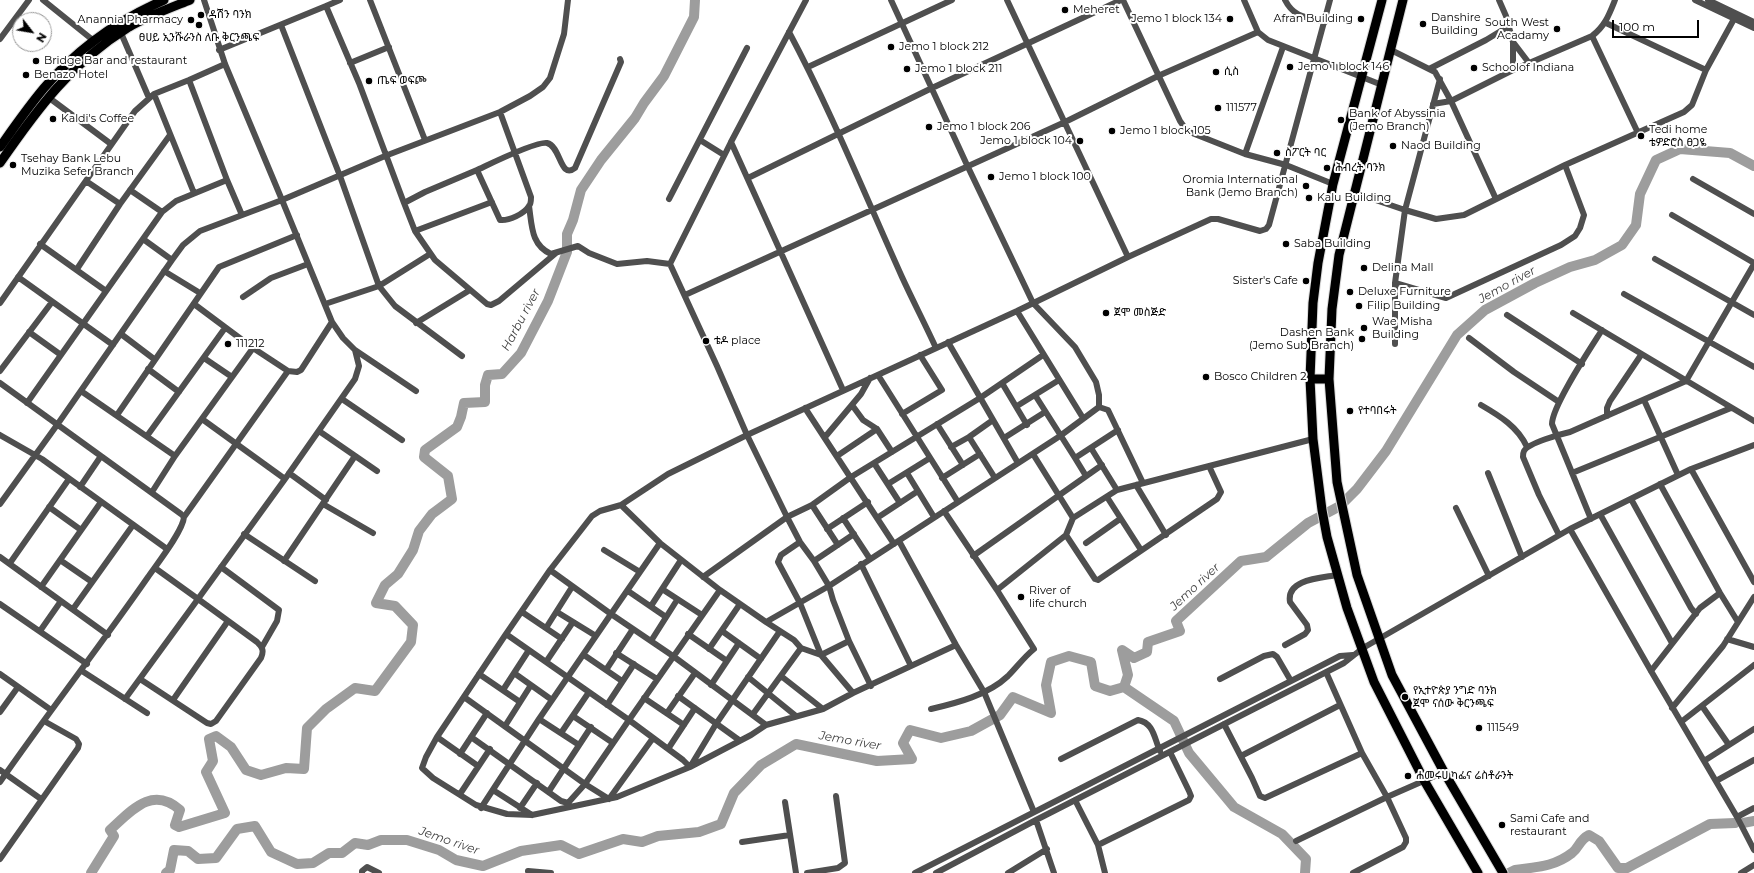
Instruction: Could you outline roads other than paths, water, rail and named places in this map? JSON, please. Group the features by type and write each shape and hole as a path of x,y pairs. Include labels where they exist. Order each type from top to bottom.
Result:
{"main road":[{"path":"0,162 44,87 60,71 112,27 141,10 164,0"},
{"path":"0,147 62,81 84,61 121,32 144,19 190,0"},
{"path":"1382,0 1333,184 1318,264 1313,303 1310,379 1313,439 1327,537 1347,608 1363,648 1374,682 1425,782 1478,873"},
{"path":"1403,0 1339,255 1332,309 1329,379 1337,482 1357,575 1392,675 1444,772 1502,870"},
{"path":"1310,379 1329,379"}],"street":[{"path":"0,39 29,0"},
{"path":"43,0 94,41"},
{"path":"204,0 225,64 332,322 343,338 355,350 416,391"},
{"path":"220,50 340,0"},
{"path":"370,0 425,140"},
{"path":"0,504 183,245 200,231 282,200 425,140 500,112 530,96 543,87 550,78 564,34 568,0"},
{"path":"670,264 724,155 806,0"},
{"path":"892,0 967,165 1033,303 1075,347 1096,382 1100,395 1099,407"},
{"path":"808,67 952,0"},
{"path":"1007,0 1128,256"},
{"path":"748,178 1026,43 1122,0 1180,121 1187,131 1245,154 1286,165 1333,184"},
{"path":"1244,0 1258,32 1268,40 1382,85"},
{"path":"1285,0 1291,10 1296,14 1325,22"},
{"path":"956,645 823,708 766,725 690,767 610,799 571,805 532,815 507,814 481,808 433,778 422,768 437,737 506,634 550,570 592,516 600,511 621,505 668,474 747,435 1017,311 1128,256 1212,219 1218,219 1260,231 1266,229 1269,225 1316,59 1330,0"},
{"path":"1499,0 1509,26 1513,42 1513,70"},
{"path":"1433,104 1451,101 1513,70 1592,36 1606,23 1615,0"},
{"path":"1695,0 1754,28"},
{"path":"1708,0 1754,22"},
{"path":"326,6 350,63 415,231 435,260 487,304 494,304 556,253"},
{"path":"1355,193 1436,219 1464,215 1565,165 1689,109 1706,70 1734,19"},
{"path":"1606,23 1706,70"},
{"path":"281,25 340,176 379,286 395,306 462,356"},
{"path":"1429,69 1486,40 1509,26"},
{"path":"121,32 149,98"},
{"path":"789,32 808,67 902,278 936,348"},
{"path":"685,295 781,253 967,165 1065,122 1158,76 1258,32"},
{"path":"1592,36 1638,133"},
{"path":"1513,42 1529,63"},
{"path":"350,63 389,47"},
{"path":"1245,154 1283,47"},
{"path":"669,199 747,48"},
{"path":"1391,50 1435,72 1440,79 1496,199"},
{"path":"404,204 425,192 515,152 546,142 553,145 557,150 562,165 568,170 575,168 621,62 620,59"},
{"path":"0,303 40,244 136,111 154,94 225,64"},
{"path":"1395,344 1395,283 1405,210 1440,79"},
{"path":"189,80 242,215"},
{"path":"154,94 194,193"},
{"path":"48,97 111,144"},
{"path":"500,112 531,197 529,206 534,238 546,252 551,254 571,247 582,247 589,253 617,264 647,262 670,264"},
{"path":"76,269 120,204 170,135"},
{"path":"700,140 724,155"},
{"path":"731,142 843,390"},
{"path":"1395,283 1446,298 1575,236 1580,228 1584,215 1565,165"},
{"path":"477,170 500,220 505,220 524,212 529,206"},
{"path":"1693,179 1754,214"},
{"path":"27,404 162,212 176,201 227,180"},
{"path":"86,181 120,204"},
{"path":"130,190 162,212"},
{"path":"415,231 492,202"},
{"path":"1559,535 1539,494 1523,457 1523,452 1527,447 1570,432 1686,381 1754,264 1672,215"},
{"path":"117,415 154,359 219,267 297,235"},
{"path":"143,239 172,260"},
{"path":"40,244 106,291"},
{"path":"325,304 379,286 430,254"},
{"path":"1655,259 1754,314"},
{"path":"242,297 271,278 308,264"},
{"path":"670,264 747,435 787,517 800,542 814,561 829,586 849,641 871,686"},
{"path":"164,271 200,294"},
{"path":"18,277 113,345"},
{"path":"416,323 470,290"},
{"path":"1624,294 1754,367"},
{"path":"0,371 52,302"},
{"path":"194,304 253,348 288,371 297,372 301,370 332,322"},
{"path":"1017,311 1083,418"},
{"path":"1573,313 1641,355 1754,421"},
{"path":"1507,314 1582,364"},
{"path":"147,436 225,328"},
{"path":"1591,519 1556,436 1552,424 1552,417 1559,402 1602,330"},
{"path":"29,332 61,355"},
{"path":"121,334 154,359"},
{"path":"1469,338 1514,372 1559,402"},
{"path":"948,342 1018,463"},
{"path":"152,492 253,348"},
{"path":"126,699 342,399 358,373 359,366 355,350"},
{"path":"902,414 942,390 920,355"},
{"path":"703,577 787,517 812,505 851,477 980,398 1043,355"},
{"path":"1607,416 1607,408 1610,402 1641,355"},
{"path":"204,358 232,377"},
{"path":"148,369 179,392"},
{"path":"0,782 3,772 82,671 155,568 184,523 184,517 238,444 288,371"},
{"path":"878,375 958,502"},
{"path":"825,437 861,394 870,378"},
{"path":"1017,406 1059,380"},
{"path":"1002,383 1028,425"},
{"path":"0,384 152,492 184,517"},
{"path":"81,391 176,456"},
{"path":"1035,395 1086,476"},
{"path":"342,399 402,440"},
{"path":"1644,400 1678,475"},
{"path":"852,405 863,420 877,429 892,452"},
{"path":"1481,405 1500,416 1517,430 1527,447"},
{"path":"766,622 829,586 1033,454 1099,407"},
{"path":"1099,407 1108,410 1144,483"},
{"path":"805,408 868,502 877,518 896,542 984,692 993,710 1034,812"},
{"path":"1572,473 1731,408"},
{"path":"1004,438 1028,425 1045,412"},
{"path":"202,419 373,534"},
{"path":"952,447 993,420"},
{"path":"937,424 963,465"},
{"path":"837,456 877,429"},
{"path":"1075,458 1118,430"},
{"path":"319,431 377,471"},
{"path":"1,437 42,460 168,549"},
{"path":"969,437 995,478"},
{"path":"997,590 1066,534 1073,518 1117,490 1313,439"},
{"path":"936,873 1036,820 1344,663 1363,648 1570,529 1691,469 1754,445"},
{"path":"1091,448 1117,490"},
{"path":"942,478 980,454"},
{"path":"1033,454 1073,518"},
{"path":"80,487 101,456"},
{"path":"284,560 356,456"},
{"path":"888,484 930,458"},
{"path":"874,463 900,503"},
{"path":"972,556 1102,465"},
{"path":"1066,534 1094,579 1098,580 1141,550 1166,535 1220,496 1221,492 1209,466"},
{"path":"1691,469 1754,582"},
{"path":"907,473 934,517"},
{"path":"1488,473 1522,556"},
{"path":"10,563 69,479"},
{"path":"1660,484 1720,593 1738,622"},
{"path":"1136,485 1166,535"},
{"path":"877,518 918,491"},
{"path":"1107,497 1141,550"},
{"path":"1631,499 1690,608 1696,614"},
{"path":"41,587 101,502"},
{"path":"827,529 868,502"},
{"path":"621,505 660,543 681,560 720,590 794,640 801,648 821,655 849,641"},
{"path":"812,505 838,545"},
{"path":"49,507 81,530"},
{"path":"1456,508 1488,576"},
{"path":"931,709 984,692 1007,676 1034,649 997,590 972,556 944,511"},
{"path":"1600,514 1672,643"},
{"path":"843,518 870,559"},
{"path":"1086,543 1120,519"},
{"path":"73,610 133,525"},
{"path":"1570,529 1672,708 1682,722 1737,817 1754,850"},
{"path":"244,534 315,581"},
{"path":"814,561 854,534"},
{"path":"800,542 781,555 778,562 800,603 821,655 853,694"},
{"path":"481,808 552,700 660,543"},
{"path":"604,550 640,572"},
{"path":"0,557 108,635"},
{"path":"60,560 92,582"},
{"path":"651,606 681,560"},
{"path":"861,564 911,666"},
{"path":"221,566 279,610 277,621 262,647"},
{"path":"140,679 207,724 211,724 216,721 264,652 262,647 155,568"},
{"path":"550,570 572,587 673,656 766,725"},
{"path":"1285,645 1305,634 1308,630 1307,625 1290,602 1292,590 1301,583 1337,575"},
{"path":"546,628 572,587"},
{"path":"662,589 702,615"},
{"path":"571,805 688,634 720,590"},
{"path":"628,591 666,617"},
{"path":"1651,671 1696,614 1709,601 1720,593"},
{"path":"1672,708 1727,639 1754,597"},
{"path":"651,641 678,600"},
{"path":"40,631 61,601"},
{"path":"0,604 86,664"},
{"path":"709,649 740,604"},
{"path":"522,612 562,639"},
{"path":"557,612 596,636"},
{"path":"173,700 228,621"},
{"path":"546,662 573,622"},
{"path":"606,670 633,629"},
{"path":"722,631 761,659"},
{"path":"690,767 716,724 780,631"},
{"path":"506,634 629,720 690,767"},
{"path":"688,634 727,661"},
{"path":"1727,639 1754,647"},
{"path":"711,685 739,643"},
{"path":"753,714 801,648"},
{"path":"503,690 529,650"},
{"path":"616,653 657,679"},
{"path":"1220,678 1264,656 1273,654 1277,657 1291,681"},
{"path":"584,655 622,681"},
{"path":"915,873 1340,656 1353,655"},
{"path":"607,705 634,664"},
{"path":"1682,722 1754,665"},
{"path":"82,671 147,713"},
{"path":"667,713 695,672"},
{"path":"1326,672 1362,753 1387,797 1406,838 1406,842 1403,847 1353,873"},
{"path":"514,673 552,700"},
{"path":"0,674 51,710"},
{"path":"480,674 520,702"},
{"path":"781,676 823,708"},
{"path":"748,677 796,716"},
{"path":"504,726 532,685"},
{"path":"0,712 18,686"},
{"path":"561,733 589,692"},
{"path":"678,696 740,740"},
{"path":"464,697 585,784 610,799"},
{"path":"644,698 684,725"},
{"path":"1241,756 1340,705"},
{"path":"1702,706 1729,745"},
{"path":"668,749 695,708"},
{"path":"460,754 487,714"},
{"path":"573,716 613,743"},
{"path":"540,718 579,745"},
{"path":"1061,759 1138,720 1146,722 1152,728 1162,756"},
{"path":"0,859 74,754 78,744 76,739 44,721"},
{"path":"1224,724 1260,796 1265,798 1362,753"},
{"path":"549,792 591,727"},
{"path":"1704,761 1754,729"},
{"path":"437,737 478,766"},
{"path":"471,737 565,803 571,805"},
{"path":"610,799 653,738"},
{"path":"460,794 490,749"},
{"path":"1098,845 1189,800 1191,796 1190,791 1170,752"},
{"path":"1716,782 1754,760"},
{"path":"3,772 41,799"},
{"path":"1296,841 1387,797 1425,782 1444,772"},
{"path":"520,808 537,783"},
{"path":"493,790 532,815"},
{"path":"807,873 838,868 846,863 836,796"},
{"path":"1075,800 1098,845 1105,873"},
{"path":"785,802 796,873"},
{"path":"1737,817 1754,808"},
{"path":"1036,820 1054,873"},
{"path":"742,842 790,835"},
{"path":"1008,873 1047,849"},
{"path":"952,854 956,862"},
{"path":"1741,873 1754,865"},
{"path":"362,873 367,867 379,873"},
{"path":"528,871 551,873"}],"waterway":[{"name":"Harbu river","path":"91,873 114,836 110,830 126,815 142,804 151,800 160,800 170,803 180,810 175,825 179,827 225,813 206,772 213,761 209,739 216,736 231,747 246,770 261,775 286,768 304,769 307,728 326,709 355,688 375,691 411,642 413,625 395,606 376,603 385,585 398,574 413,550 419,531 432,514 452,499 448,476 424,457 425,450 457,427 464,403 485,402 485,385 488,375 502,374 521,353 548,301 567,252 567,234 573,220 581,190 601,160 635,118 664,76 694,17 695,0"},
{"name":"Jemo river","path":"166,873 170,870 174,850 188,851 198,859 216,858 237,829 255,826 271,852 297,864 313,863 329,853 342,853 355,843 368,845 381,840 407,840 439,850 456,860 483,866 521,851 561,845 579,854 623,839 642,842 658,836 699,832 721,824 734,793 761,765 796,744 877,761 912,759 903,743 910,730 941,738 971,731 1000,715 1013,697 1051,713 1046,685 1051,662 1069,656 1091,662 1095,686 1110,691 1124,687 1128,675 1122,650 1134,658 1147,652 1148,642 1180,631 1176,621 1241,561 1266,557 1308,523 1340,506 1357,489 1386,451 1457,335 1485,310 1535,283 1570,267 1595,260 1622,245 1636,225 1640,194 1656,160 1680,149 1730,153 1754,166"},
{"path":"1124,687 1174,721 1189,753 1234,807 1282,834 1306,859 1305,873"},
{"path":"1743,823 1754,821"},
{"path":"1509,873 1515,870 1545,866 1565,858 1576,849 1583,839 1589,835 1599,841 1618,868 1627,868 1710,824 1735,823"}],"place":[{"name":"Meheret","path":"1065,10"},
{"name":"ዳሽን ባንክ","path":"201,15"},
{"name":"Jemo 1 block 134","path":"1230,19"},
{"name":"Afran Building","path":"1361,19"},
{"name":"Anannia Pharmacy","path":"191,20"},
{"name":"Danshire Building","path":"1423,24"},
{"name":"ፀሀይ ኢንሹራንስ ለቡ ቅርንጫፍ","path":"199,25"},
{"name":"South West Acadamy","path":"1557,29"},
{"name":"Jemo 1 block 212","path":"891,47"},
{"name":"Bridge Bar and restaurant","path":"36,61"},
{"name":"Jemo 1 block 146","path":"1290,67"},
{"name":"Schoolof Indiana","path":"1474,68"},
{"name":"Jemo 1 block 211","path":"907,69"},
{"name":"ሲስ","path":"1216,72"},
{"name":"Benazo Hotel","path":"26,75"},
{"name":"ጤፍ ወፍጮ","path":"369,81"},
{"name":"111577","path":"1218,108"},
{"name":"Kaldi's Coffee","path":"53,119"},
{"name":"Bank of Abyssinia (Jemo Branch)","path":"1341,120"},
{"name":"Jemo 1 block 206","path":"929,127"},
{"name":"Jemo 1 block 105","path":"1112,131"},
{"name":"Tedi home ቴዎድሮስ ፀጋዬ","path":"1641,136"},
{"name":"Jemo 1 block 104","path":"1080,141"},
{"name":"Naod Building","path":"1393,146"},
{"name":"ስፖርት ባር","path":"1277,153"},
{"name":"Tsehay Bank Lebu Muzika Sefer Branch","path":"13,165"},
{"name":"ሕብረት ባንክ","path":"1327,168"},
{"name":"Jemo 1 block 100","path":"991,177"},
{"name":"Oromia International Bank (Jemo Branch)","path":"1306,186"},
{"name":"Kalu Building","path":"1309,198"},
{"name":"Saba Building","path":"1286,244"},
{"name":"Delina Mall","path":"1364,268"},
{"name":"Sister's Cafe","path":"1306,281"},
{"name":"Deluxe Furniture","path":"1350,292"},
{"name":"Filip Building","path":"1359,306"},
{"name":"ጀሞ መስጅድ","path":"1106,313"},
{"name":"Wae Misha Building","path":"1364,328"},
{"name":"Dashen Bank (Jemo Sub Branch)","path":"1362,339"},
{"name":"ቴዶ place","path":"706,341"},
{"name":"111212","path":"228,344"},
{"name":"Bosco Children 2","path":"1206,377"},
{"name":"የተባበሩት","path":"1350,411"},
{"name":"River of life church","path":"1021,597"},
{"name":"የኢተዮጵያ ንግድ ባንክ ጀሞ ናሰው ቅርንጫፍ","path":"1405,697"},
{"name":"111549","path":"1479,728"},
{"name":"ሐመሩሀ ካፌና ሬስቶራንት","path":"1408,776"},
{"name":"Sami Cafe and restaurant","path":"1502,825"}]}
